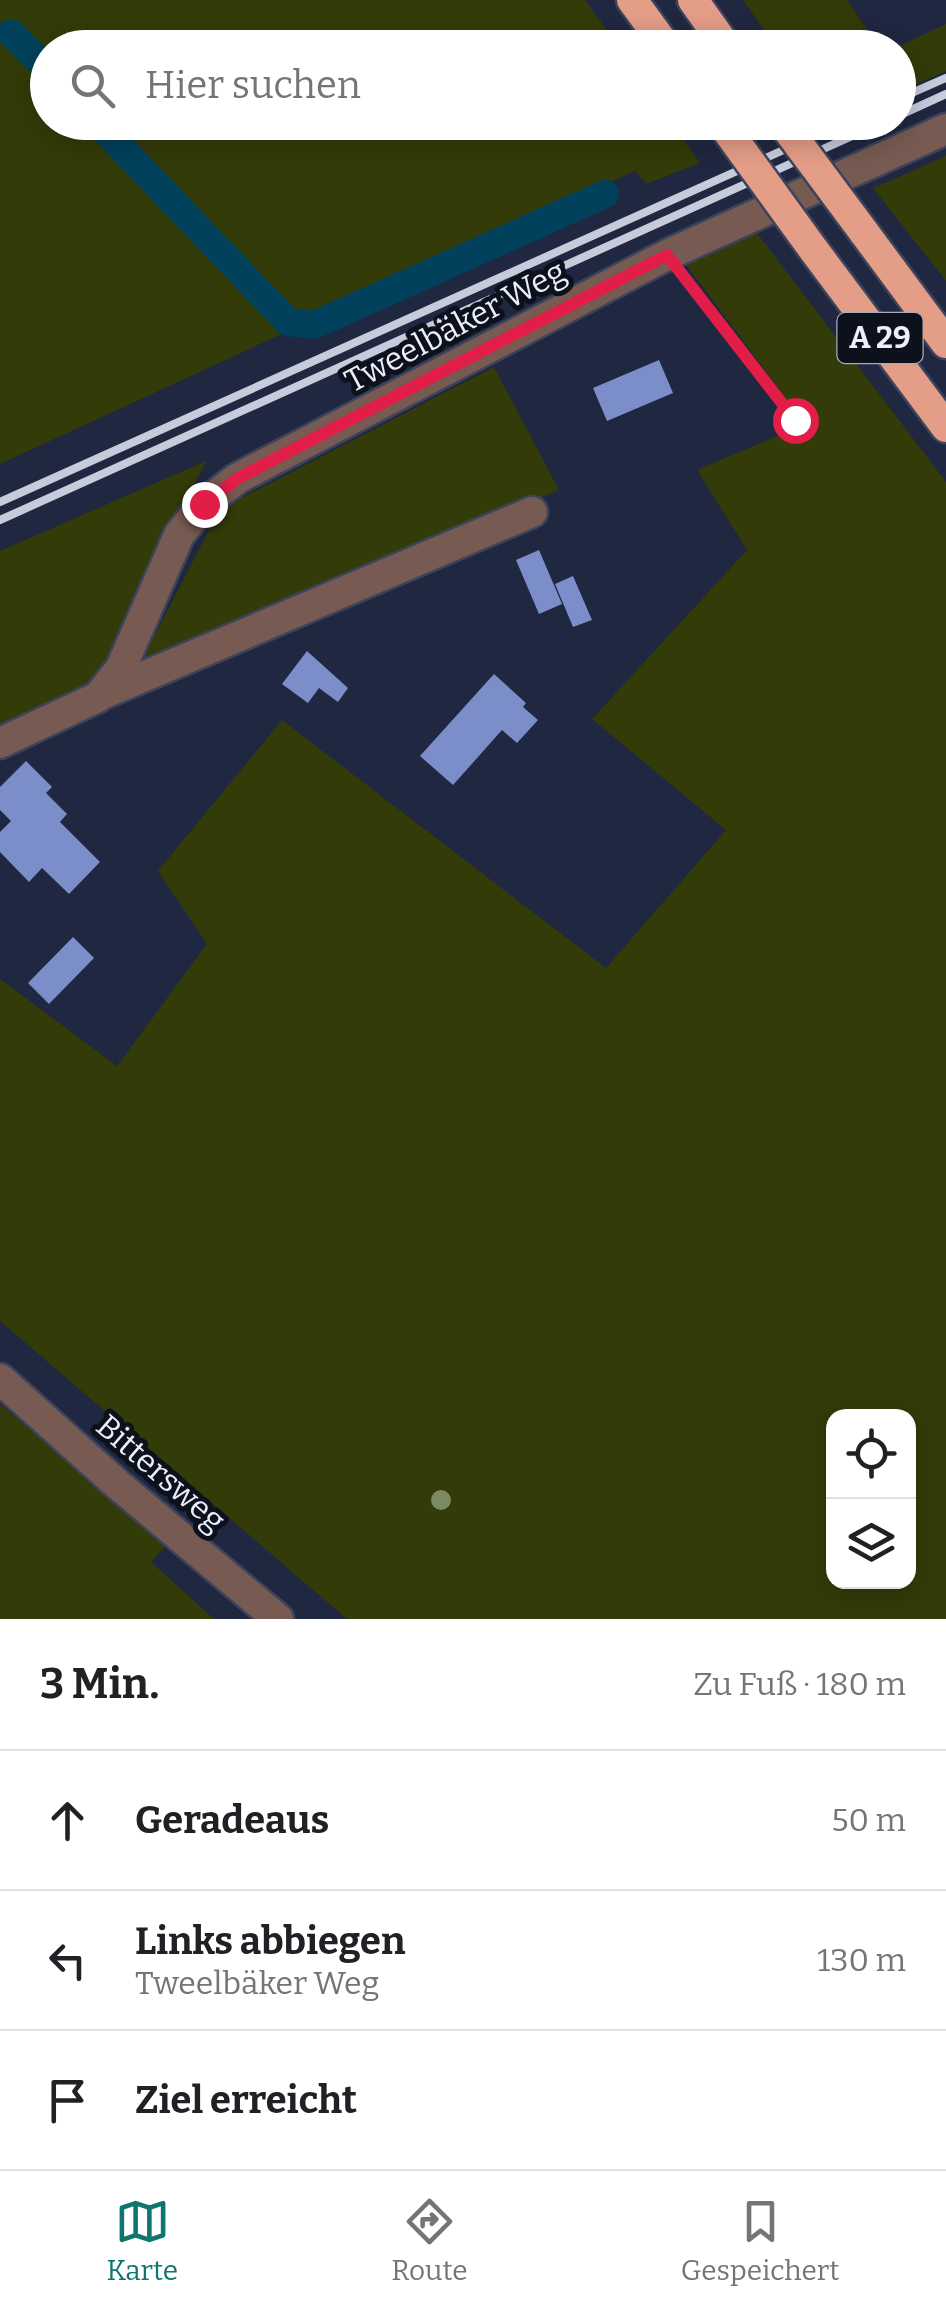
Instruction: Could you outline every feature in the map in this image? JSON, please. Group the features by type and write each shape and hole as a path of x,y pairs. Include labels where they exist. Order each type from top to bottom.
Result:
{"highway":[{"path":"632,0 654,30"},
{"path":"693,0 714,30"},
{"name":"A 29","path":"734,140 946,427"},
{"name":"A 29","path":"795,140 946,344"}],"street":[{"name":"Tweelbäker Weg","path":"98,696 121,668 179,535 204,504 238,478 667,255 946,129"},
{"name":"Tweelbäker Weg","path":"0,743 98,696 532,512"},
{"name":"Bittersweg","path":"0,1379 117,1484 278,1619"}],"path":[{"path":"667,255 795,420"}],"green space":[{"path":"0,0 585,0 607,30 30,30 30,140 684,140 700,163 646,184 635,171 0,464"},
{"path":"743,0 847,0 867,30 764,30"},
{"path":"946,24 946,71 916,84 916,38"},
{"path":"946,156 946,281 873,188"},
{"path":"754,229 946,482 946,1619 347,1619 0,1321 0,979 117,1066 207,944 158,871 282,720 606,968 726,830 592,719 747,550 697,470 805,424 684,262"},
{"path":"494,367 559,490 136,671 220,509"},
{"path":"206,461 92,689 0,733 0,551"},
{"path":"0,1404 167,1544 151,1562 214,1619 0,1619"}],"building":[{"path":"659,360 673,393 607,421 593,388"},
{"path":"539,550 562,604 539,614 516,560"},
{"path":"573,576 592,620 573,627 555,584"},
{"path":"307,651 348,688 338,702 319,688 308,703 282,684"},
{"path":"494,674 526,703 523,707 538,720 517,743 502,730 453,785 420,756"},
{"path":"26,761 52,787 46,793 67,814 60,822 100,862 69,894 42,868 29,882 0,852 0,832 11,821 0,810 0,787"},
{"path":"73,937 94,958 49,1004 28,983"}],"waterway":[{"path":"11,33 30,52"},
{"path":"114,140 288,322 314,325 605,194"}],"railway":[{"path":"916,91 946,78"},
{"path":"916,108 946,94"},
{"path":"0,502 806,140"},
{"path":"0,520 843,140"}],"route":[{"path":"204,504 238,478 667,255 795,420"}]}
